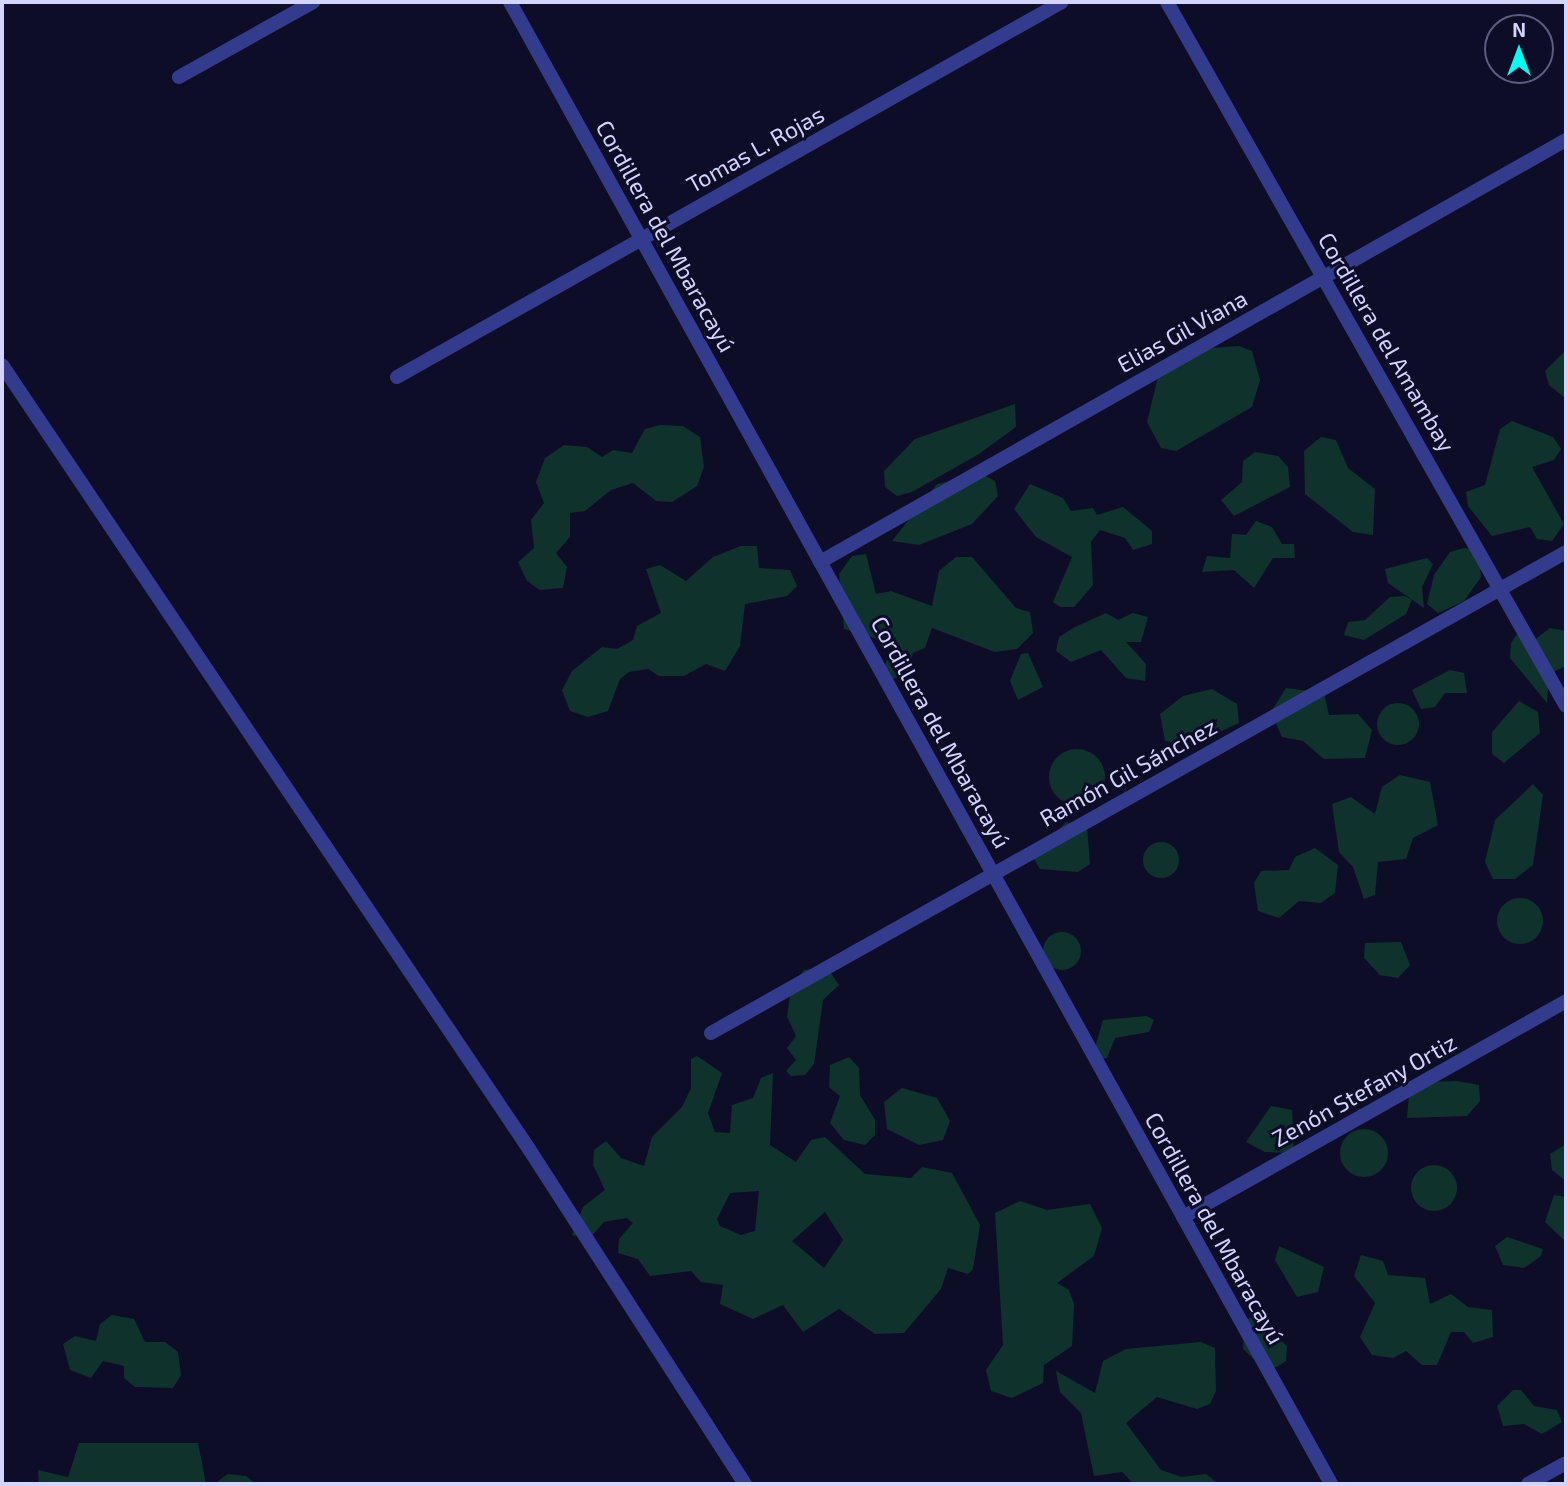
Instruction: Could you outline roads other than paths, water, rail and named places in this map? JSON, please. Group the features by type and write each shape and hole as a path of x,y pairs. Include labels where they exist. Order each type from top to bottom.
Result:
{"street":[{"path":"179,78 313,2"},
{"name":"Cordillera del Mbaracayú","path":"510,2 1331,1484"},
{"name":"Tomas L. Rojas","path":"397,377 1062,2"},
{"name":"Cordillera del Amambay","path":"1167,2 1566,706"},
{"name":"Elias Gil Viana","path":"820,562 1566,140"},
{"path":"2,365 528,1149 745,1484"},
{"name":"Ramón Gil Sánchez","path":"711,1032 1566,552"},
{"name":"Zenón Stefany Ortiz","path":"1183,1217 1566,1002"},
{"path":"1528,1484 1566,1462"}]}
